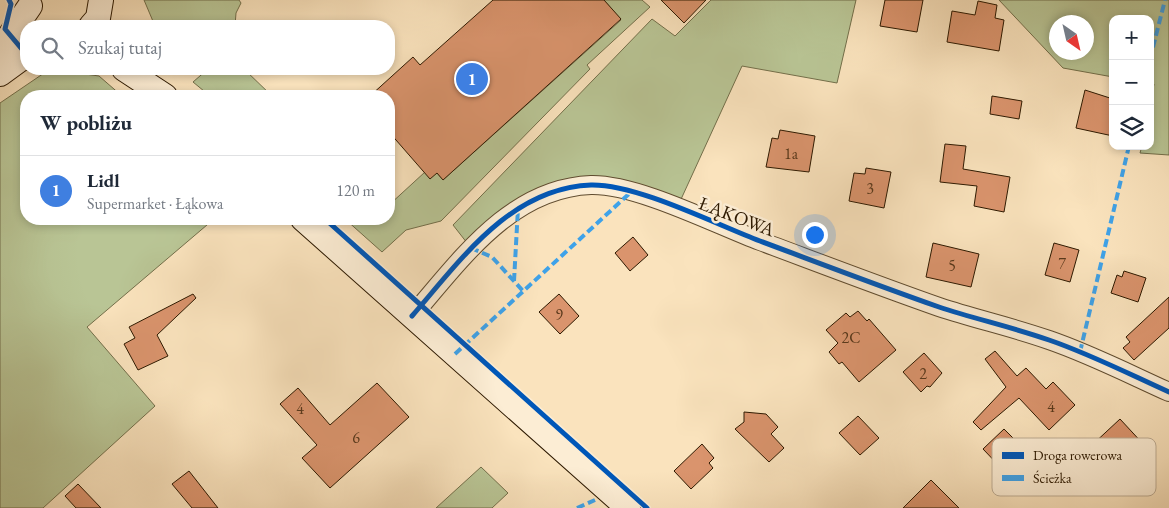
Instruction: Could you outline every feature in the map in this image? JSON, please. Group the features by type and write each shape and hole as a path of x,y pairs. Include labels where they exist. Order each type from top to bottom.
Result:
{"street":[{"path":"22,20 31,8"},
{"path":"0,50 20,23"},
{"path":"0,74 20,59"},
{"path":"133,75 156,90"},
{"path":"149,75 161,90"},
{"name":"ŁĄKOWA","path":"412,316 492,226 518,208 551,193 592,185 631,192 657,200 758,241 940,307 1048,340 1103,361 1169,392"},
{"path":"309,225 628,508"}],"green space":[{"path":"144,0 239,0 241,3 236,13 235,20 152,20"},
{"path":"604,0 642,0 650,7 587,65 590,69 441,221 406,230 382,252 352,225 395,225 395,200 425,172 437,173 443,180 621,20"},
{"path":"711,0 856,0 837,83 742,66 677,208 631,192 551,193 471,248 453,225 652,19 675,36"},
{"path":"999,0 1169,0 1169,155 1140,153 1141,150 1154,150 1154,15 1109,15 1109,76 1063,68 1055,60 1094,60 1094,15 1049,15 1049,53"},
{"path":"41,75 99,76 115,90 20,90 20,225 207,225 87,327 155,406 43,508 0,508 0,103"},
{"path":"201,75 250,75 266,90 203,90 193,82"},
{"path":"481,467 508,493 492,508 436,508"}],"building":[{"path":"493,0 604,0 621,19 443,180 437,173 430,179 395,139 395,90 377,90 413,57 420,65"},
{"path":"661,0 706,0 684,23"},
{"path":"885,0 923,0 917,32 880,26"},
{"path":"978,1 997,5 995,18 1004,20 999,51 947,42 952,11 975,15"},
{"path":"1085,90 1109,98 1109,135 1076,128"},
{"path":"992,96 1022,101 1019,119 990,114"},
{"path":"780,130 815,136 809,172 766,167 772,138 778,139"},
{"path":"945,144 966,146 963,169 1010,177 1004,212 974,206 977,186 940,182"},
{"path":"866,168 891,172 884,208 849,201 854,173 865,174"},
{"path":"633,237 648,255 630,271 615,253"},
{"path":"933,243 979,254 971,287 926,277"},
{"path":"1054,243 1079,250 1070,282 1045,275"},
{"path":"1124,271 1146,278 1138,302 1111,293 1117,275 1122,277"},
{"path":"193,294 196,298 157,335 168,356 138,370 124,344 135,338 129,327"},
{"path":"559,294 579,316 560,334 539,312"},
{"path":"1169,297 1169,328 1134,360 1123,348 1130,342 1126,337"},
{"path":"858,311 867,321 869,319 896,350 859,382 842,362 839,364 829,352 838,343 826,330 846,313 850,317"},
{"path":"995,351 1017,376 1026,368 1046,389 1053,382 1075,405 1049,430 1019,398 981,430 973,422 1006,387 985,359"},
{"path":"924,353 942,373 930,387 927,386 921,392 903,372"},
{"path":"377,383 409,417 330,488 302,458 317,445 280,404 298,388 330,425"},
{"path":"744,412 766,414 778,427 771,434 784,448 769,462 735,429 744,422"},
{"path":"858,416 879,438 860,455 839,433"},
{"path":"1120,419 1138,438 1100,438"},
{"path":"1004,429 1013,438 995,438"},
{"path":"992,440 992,458 983,449"},
{"path":"702,444 714,458 709,463 713,468 691,489 674,471"},
{"path":"189,471 218,508 192,508 172,484"},
{"path":"931,480 959,508 903,508"},
{"path":"78,484 101,508 76,508 65,496"}],"marked path":[{"path":"1154,43 1165,0"},
{"path":"1080,352 1128,150"},
{"path":"455,354 631,192"},
{"path":"514,281 518,208"},
{"path":"471,248 492,257 523,291"},
{"path":"577,508 595,500"}],"cycle path":[{"path":"9,0 11,4 5,29 20,47"},
{"path":"412,316 468,251 511,213 536,199 562,189 591,185 610,186 676,206 760,241 939,307 1021,331 1064,346 1169,392"},
{"path":"332,225 647,508"}],"place":[{"name":"Lidl","path":"472,79"}]}
